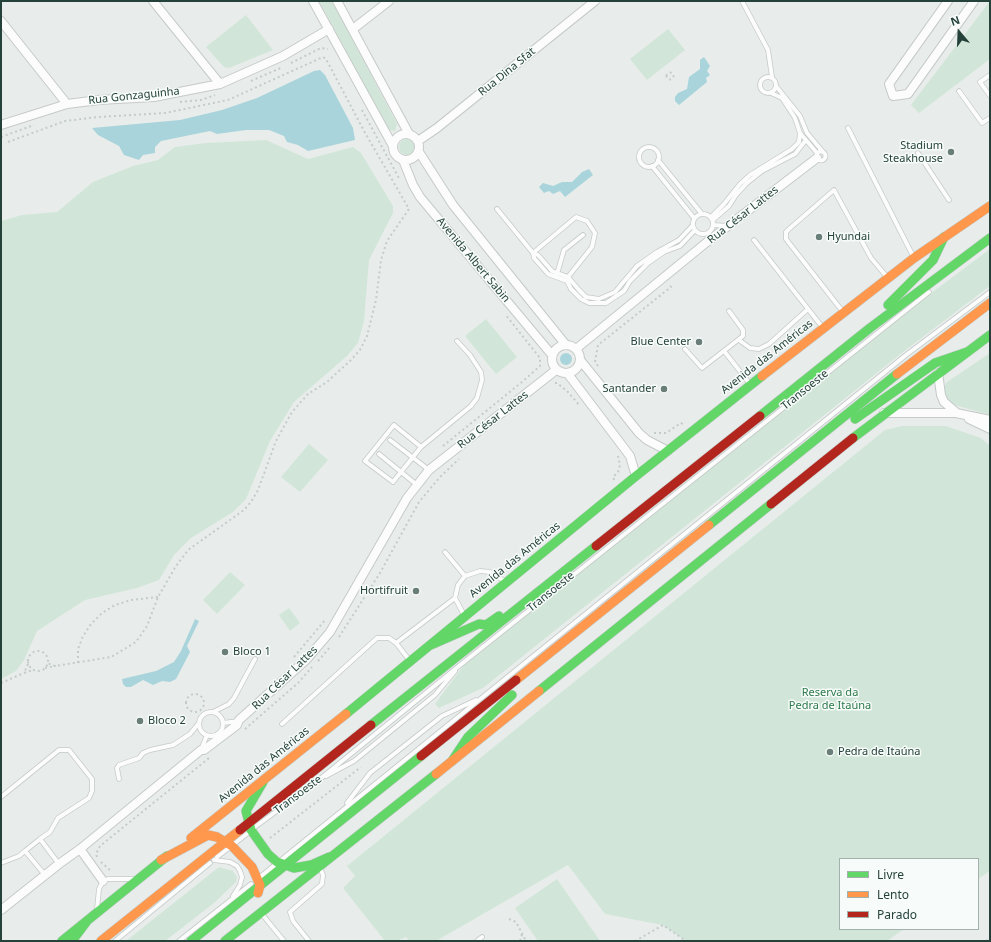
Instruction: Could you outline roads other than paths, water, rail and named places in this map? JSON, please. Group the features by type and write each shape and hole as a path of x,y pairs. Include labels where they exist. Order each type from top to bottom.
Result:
{"main road":[{"name":"Avenida das Américas","path":"62,941 161,860 263,782 636,476 914,258 990,206"},
{"path":"870,328 884,308 899,295 916,275 933,260 944,237"},
{"path":"101,941 229,843 870,328 990,238"},
{"path":"190,941 281,864 560,646 912,362 990,303"},
{"path":"225,941 329,857 452,761 884,413 990,335"},
{"path":"830,428 853,420 935,363 967,352"},
{"path":"431,645 478,624 486,625 516,603 539,593"},
{"path":"452,761 468,737 547,664 554,657 560,646"},
{"path":"263,782 246,811 250,826 268,854 281,864 302,868 329,857"},
{"path":"161,860 208,835 217,837 229,843 244,857 259,882 258,896 202,941"},
{"path":"72,941 87,921"}],"street":[{"path":"153,1 220,84"},
{"path":"313,1 393,146 394,153 403,160 411,160 419,152 418,141 409,134 337,1"},
{"path":"353,30 389,1"},
{"name":"Rua Dina Sfat","path":"418,141 437,128 595,1"},
{"path":"948,1 889,84 893,96 908,94 974,1"},
{"path":"1,21 67,104"},
{"name":"Rua Gonzaguinha","path":"1,125 67,104 99,100 154,97 220,84 283,56 329,29"},
{"path":"393,146 396,138 409,134"},
{"name":"Avenida Albert Sabin","path":"419,152 453,205 566,345"},
{"name":"Rua César Lattes","path":"576,349 819,154"},
{"name":"Avenida Albert Sabin","path":"403,160 413,185 420,197 552,354"},
{"path":"636,476 630,456 568,374 556,370 552,363 552,354 558,348 566,345 576,349 580,361 639,433 647,440 668,451"},
{"path":"568,374 576,369 580,361"},
{"name":"Rua César Lattes","path":"1,910 80,849 201,750 204,750 237,725 240,720 307,658 330,632 406,498 429,470 556,370"},
{"path":"938,373 941,395 944,402 956,413 990,429"},
{"path":"884,413 956,413 990,420"},
{"path":"80,849 103,881"}],"lane":[{"path":"742,1 768,50 772,77 776,86 800,116 807,133 819,154"},
{"path":"990,75 980,82 990,96"},
{"path":"772,77 764,77 759,84 763,92 771,93 782,98 795,118 800,132 819,154"},
{"path":"771,93 776,86"},
{"path":"959,91 982,123 990,118"},
{"path":"848,128 914,258"},
{"path":"712,218 740,184 750,175 792,149 799,142 800,132"},
{"path":"712,218 729,206 736,195 747,183 762,171 794,154 806,140"},
{"path":"658,160 652,166 646,167 641,164 639,158 640,152 645,149 654,149 658,154 658,160 702,214 712,218"},
{"path":"918,153 949,200"},
{"path":"652,166 694,218 693,225 698,233 704,234 710,232 714,225 712,218"},
{"path":"844,312 786,239 786,232 834,190 871,258 888,279"},
{"path":"497,209 548,274 566,281 571,289 581,299 589,302 606,303 624,291 630,281 648,263 664,252 680,246 695,230"},
{"path":"694,218 702,214"},
{"path":"533,253 576,217 587,221 595,233 592,247 568,277"},
{"path":"533,253 538,255 552,271 568,277 586,296 599,299 611,296 637,266 656,252 679,240 693,225"},
{"path":"714,225 728,226"},
{"path":"704,234 704,245"},
{"path":"556,278 564,250 583,235"},
{"path":"754,240 823,328"},
{"name":"Transoeste","path":"250,826 320,779 459,666 936,287"},
{"path":"281,864 345,807 906,355 990,292"},
{"path":"739,340 750,348 759,349 769,344 808,309"},
{"path":"685,349 700,368 739,340 743,336 744,332 729,312"},
{"path":"421,446 394,425 366,461 392,482 413,458 421,446 471,406 477,398 482,380 481,372 470,355 457,341"},
{"path":"724,351 751,385"},
{"path":"390,440 429,470"},
{"path":"379,454 417,485"},
{"path":"445,552 465,576"},
{"path":"396,643 455,598 458,585 465,576 480,571 490,572 506,582"},
{"path":"455,598 465,616"},
{"path":"282,724 377,638 385,637 396,643 411,661"},
{"path":"119,779 116,768 119,765 139,758 143,753 150,750 173,745 190,734 199,723 202,716 229,704 234,698 255,659"},
{"path":"320,779 354,761 441,689 459,666"},
{"path":"345,807 370,773 425,729 449,712 481,698"},
{"path":"207,736 218,734 223,728 223,723 220,716 213,712"},
{"path":"223,723 240,720"},
{"path":"199,723 201,731 207,736"},
{"path":"201,750 207,736"},
{"path":"1,797 60,750 69,750 92,780 92,791 88,798 58,818 50,832 26,851 19,856 1,863"},
{"path":"40,840 59,864"},
{"path":"115,941 214,860 229,843"},
{"path":"26,851 45,875"},
{"path":"214,860 230,862 237,866 240,871 242,878 240,885 230,900"},
{"path":"309,941 292,921 290,912 322,884 323,875 319,866"},
{"path":"96,912 99,889 103,881 114,879 137,879"},
{"path":"179,941 230,900 259,882"},
{"path":"261,913 284,941"},
{"path":"477,941 482,937"}],"water":[{"path":"704,57 710,66 707,71 710,75 706,78 707,82 679,105 675,101 675,97 678,93 687,89 689,77 700,69 700,60"},
{"path":"320,70 325,75 353,128 355,140 308,151 298,145 287,142 284,136 269,130 246,130 217,134 210,131 161,141 155,147 155,153 143,155 139,160 124,155 119,146 98,135 92,128 180,120 222,110 257,98 314,71"},
{"path":"589,169 593,175 565,197 560,191 553,194 549,191 544,193 539,187 543,183 553,186 562,182 572,182 582,172"},
{"path":"566,353 570,355 572,359 570,363 566,365 562,363 560,359 562,355"},
{"path":"195,619 199,621 187,646 190,652 176,679 170,682 162,681 153,685 143,680 131,687 126,687 123,684 122,679 156,671 174,662 181,651"}],"place":[{"name":"Stadium Steakhouse","path":"951,152"},
{"name":"Hyundai","path":"819,237"},
{"name":"Blue Center","path":"699,342"},
{"name":"Santander","path":"664,389"},
{"name":"Hortifruit","path":"416,591"},
{"name":"Bloco 1","path":"225,652"},
{"name":"Bloco 2","path":"140,721"},
{"name":"Pedra de Itaúna","path":"830,752"}],"park label":[{"name":"Reserva da Pedra de Itaúna","path":"830,699"}]}
